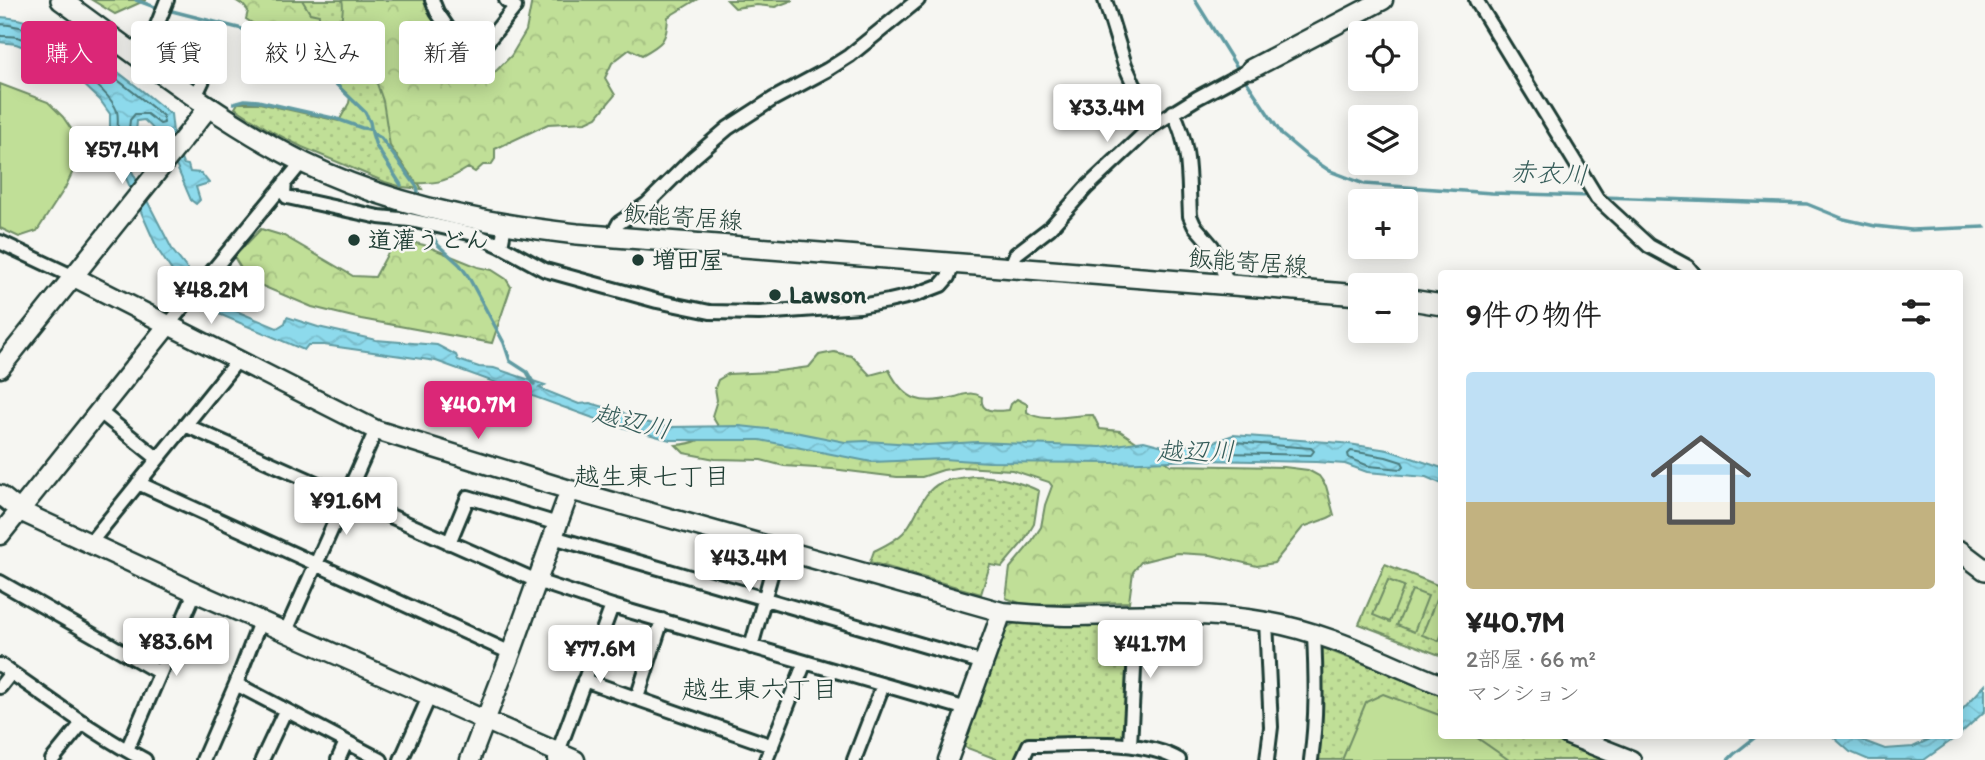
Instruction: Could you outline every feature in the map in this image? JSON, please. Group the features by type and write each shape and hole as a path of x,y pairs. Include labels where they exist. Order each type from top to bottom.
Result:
{"main road":[{"name":"飯能寄居線","path":"61,0 202,102 302,162 381,193 505,225 612,236 1348,294"},
{"path":"1418,301 1438,304"},
{"path":"1963,553 1985,570"}],"street":[{"path":"0,368 190,131 202,102 203,80 154,44 152,38 167,0"},
{"path":"432,0 472,65 516,7 506,0"},
{"path":"612,236 619,223 647,204 728,128 849,56 918,0"},
{"path":"1105,0 1125,65 1134,85 1158,121"},
{"path":"1010,268 1016,254 1050,228 1096,179 1158,121 1383,0"},
{"path":"1476,0 1597,198 1649,246 1690,270"},
{"path":"1173,112 1180,124 1186,145 1190,216 1212,246 1229,285"},
{"path":"0,535 302,162"},
{"path":"285,182 284,193 287,197 474,234 545,270 657,301 710,312 759,313 847,307 889,301 941,285 948,277 953,263"},
{"path":"501,246 505,225"},
{"path":"0,242 79,271 168,325 376,430 570,490 1002,612 1068,616 1227,616 1266,621 1314,634 1438,683"},
{"path":"90,543 237,361"},
{"path":"100,412 157,458"},
{"path":"185,425 537,582 967,709"},
{"path":"286,631 376,430"},
{"path":"138,483 511,653"},
{"path":"470,760 570,490"},
{"path":"0,495 20,511 260,622 430,695 556,756 575,760"},
{"path":"449,543 468,497 556,531 765,600 984,663"},
{"path":"751,647 778,550"},
{"path":"0,582 160,673"},
{"path":"127,750 195,592"},
{"path":"556,756 612,606"},
{"path":"948,760 1002,612"},
{"path":"1130,745 1137,614"},
{"path":"637,698 662,620"},
{"path":"1266,621 1271,727 1267,760"},
{"path":"203,760 260,622"},
{"path":"1311,760 1317,688 1314,634"},
{"path":"766,760 805,662"},
{"path":"0,666 145,760"},
{"path":"0,687 12,673"},
{"path":"584,680 772,746"},
{"path":"236,684 381,760"},
{"path":"854,760 883,684"},
{"path":"401,760 430,695"},
{"path":"262,760 285,711"},
{"path":"52,760 83,722"},
{"path":"1578,739 1631,760"},
{"path":"338,760 346,742"},
{"path":"1022,760 1028,745 1130,745 1171,758"}],"green space":[{"path":"92,0 146,0 115,14"},
{"path":"235,0 302,0 310,13 319,15 319,21 249,21 246,19 248,11"},
{"path":"263,0 426,0 436,21 399,21 399,84 428,84 408,165 422,189 385,182 302,147 235,108 238,103 259,103 339,121 350,97 337,84 385,84 385,21 266,21"},
{"path":"342,0 425,0 437,21 399,21 399,84 495,84 495,72 511,56 526,31 532,0 696,0 668,17 665,37 654,48 642,55 630,49 612,63 605,78 615,95 597,117 586,122 548,124 495,149 495,159 491,165 483,165 475,172 468,168 455,176 424,183 416,183 390,146 383,101 377,84 385,84 385,21 340,21"},
{"path":"727,0 793,0 775,7 757,5 735,8"},
{"path":"0,84 48,102 76,136 78,151 76,165 65,188 37,231 19,237 0,228"},
{"path":"261,229 284,236 353,276 375,277 389,251 411,242 492,270 506,279 511,287 492,343 361,319 312,307 248,280 234,257"},
{"path":"834,352 852,356 870,375 889,370 901,389 923,401 972,394 982,397 983,406 990,410 1009,410 1017,399 1027,404 1027,412 1033,416 1059,418 1093,415 1100,429 1120,431 1171,465 1284,467 1308,470 1319,476 1326,486 1334,515 1303,527 1274,563 1257,566 1211,555 1177,553 1141,562 1133,572 1129,602 1025,605 1006,598 1010,568 1041,527 1052,486 1049,482 1012,470 963,467 922,477 897,477 784,466 761,460 715,459 684,453 676,445 699,440 718,426 712,416 717,400 715,388 718,380 728,374 809,367 819,355"},
{"path":"973,476 1006,480 1039,491 1034,524 1024,541 1002,567 990,565 981,594 870,562 874,551 903,533 933,487 947,480"},
{"path":"1385,564 1438,585 1438,654 1359,624"},
{"path":"1388,580 1404,586 1390,622 1373,615"},
{"path":"1412,590 1428,596 1414,632 1397,625"},
{"path":"1436,600 1438,601 1438,641 1422,635"},
{"path":"1015,623 1069,626 1127,624 1130,629 1126,736 1122,740 1025,740 1015,760 999,760 962,746 1006,628"},
{"path":"1320,647 1438,692 1438,739 1553,739 1606,760 1316,760 1323,696"},
{"path":"1383,694 1438,715 1438,739 1479,739 1509,760 1342,760 1366,702"}],"water":[{"path":"0,17 25,21 21,21 21,46 0,42"},
{"name":"越辺川","path":"117,71 171,114 174,141 183,164 188,165 190,172 201,173 209,183 196,187 200,200 196,204 191,200 160,137 144,120 137,121 135,144 122,152 173,251 207,294 222,305 277,328 285,323 287,317 376,340 437,345 456,355 458,360 479,367 494,368 545,385 539,388 579,404 590,403 622,412 635,420 668,427 740,426 795,432 845,442 927,445 977,442 1101,447 1144,441 1167,447 1214,442 1233,435 1342,443 1388,450 1438,467 1438,482 1426,477 1367,472 1345,464 1316,462 1199,460 1113,463 943,459 872,462 760,440 670,440 607,423 436,361 324,345 308,345 304,350 200,306 182,286 158,250 110,142 110,114 83,84 117,84"},
{"path":"1985,685 1985,711 1963,731 1963,709"},
{"path":"1835,739 1860,739 1885,749 1913,747 1930,739 1953,739 1924,760 1869,760 1850,752"}],"waterway":[{"path":"136,0 160,9"},
{"name":"赤衣川","path":"1195,0 1282,135 1330,171 1364,184 1492,193 1591,196"},
{"path":"168,10 258,33 312,61 365,112 372,133 381,138 417,187 419,198"},
{"path":"234,103 258,101 371,129"},
{"path":"372,133 376,146 401,185"},
{"name":"赤衣川","path":"1602,197 1807,204 1844,219 1875,226 1911,230 1985,227"},
{"path":"428,229 438,245 468,276 504,343 510,361 527,372 534,384"},
{"path":"1728,760 1753,739"}],"place":[{"name":"道灌うどん","path":"354,240"},
{"name":"増田屋","path":"638,260"},
{"name":"Lawson","path":"775,295"}],"district":[{"name":"越生東七丁目","path":"652,476"},
{"name":"越生東六丁目","path":"760,689"}]}
